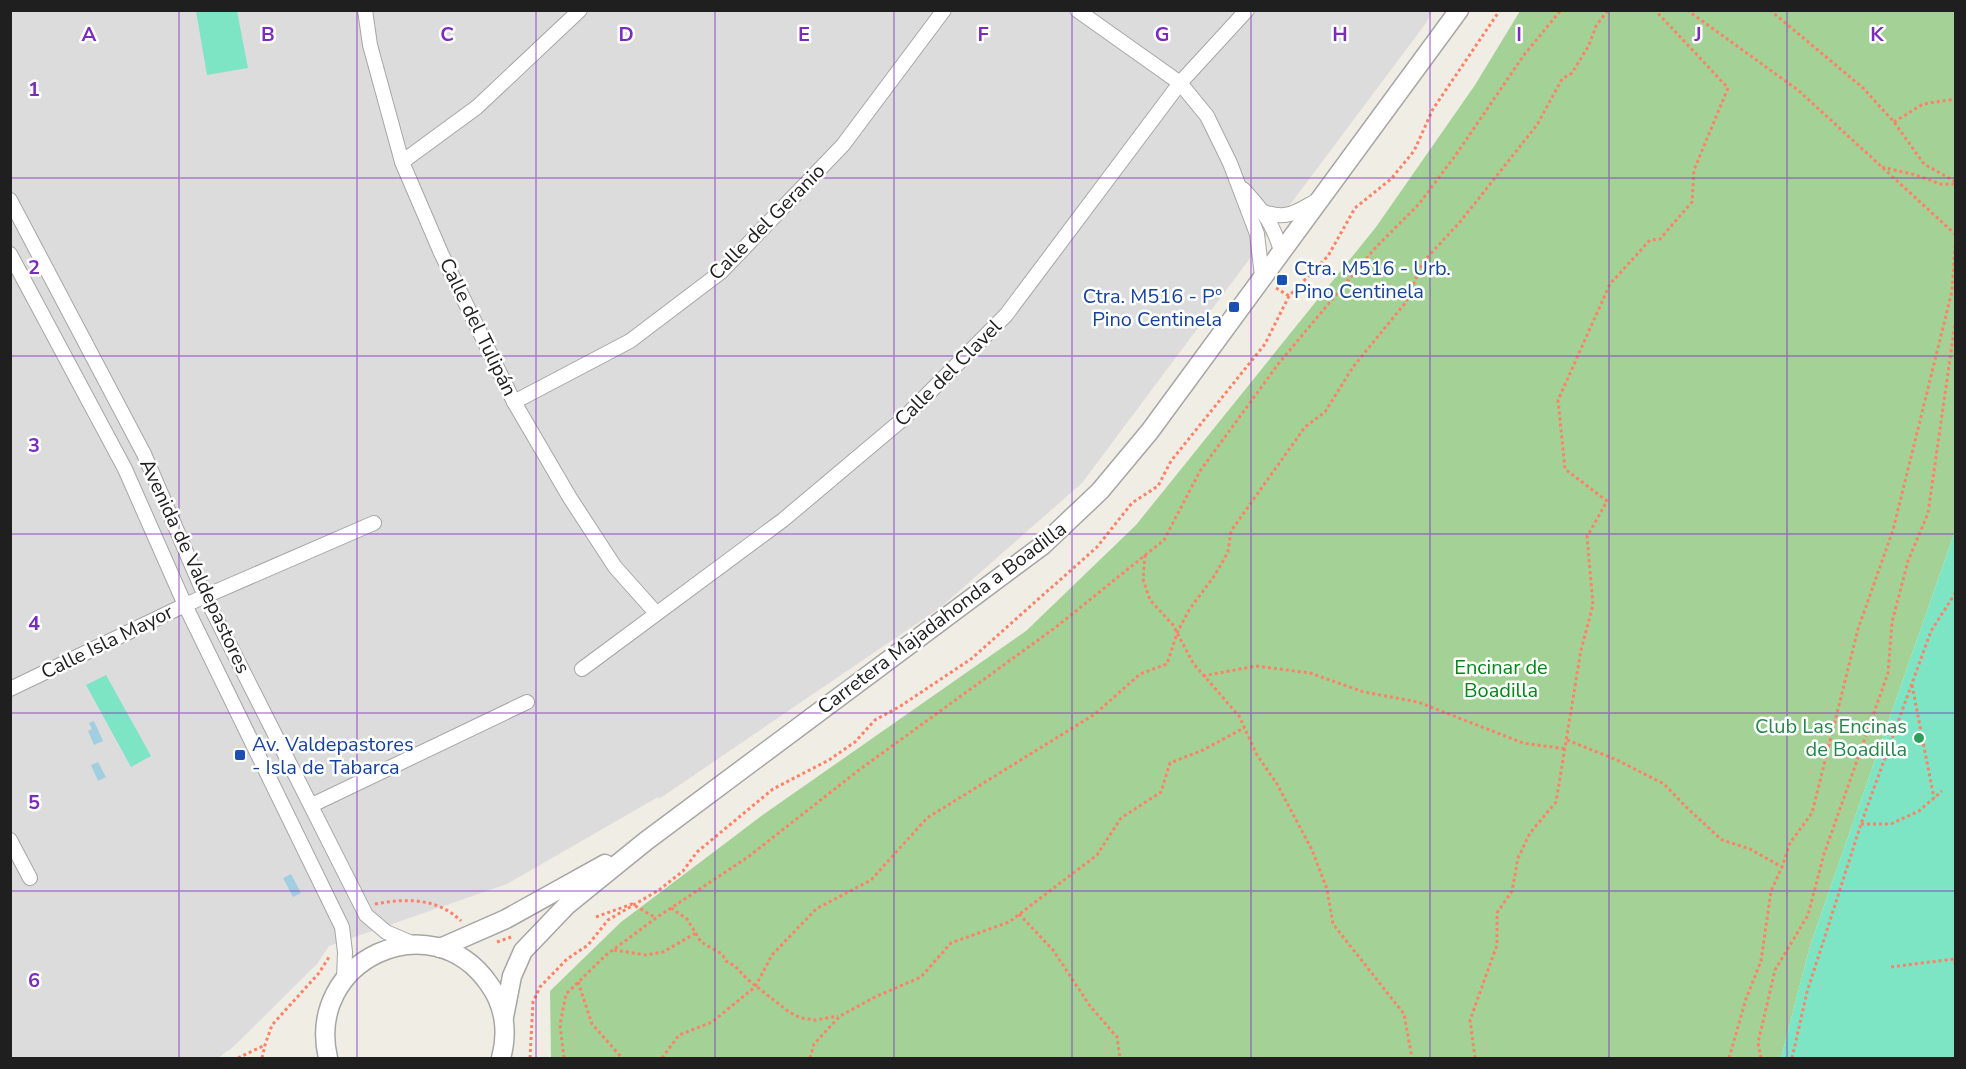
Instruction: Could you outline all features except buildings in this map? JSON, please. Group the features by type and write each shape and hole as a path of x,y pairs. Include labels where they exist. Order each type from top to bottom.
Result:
{"street":[{"name":"Calle del Tulipán","path":"365,10 370,45 402,162 441,253 514,402 570,498 609,557 656,613"},
{"path":"402,162 477,107 580,10"},
{"path":"1077,10 1179,83 1207,116 1238,183 1257,234 1269,282"},
{"name":"Calle del Clavel","path":"582,669 783,520 903,419 998,323 1179,83 1247,10"},
{"name":"Carretera Majadahonda a Boadilla","path":"504,1017 512,976 523,951 567,905 646,841 1043,545 1100,491 1269,282 1282,254 1459,10"},
{"name":"Calle del Geranio","path":"514,402 630,341 721,272 843,145 940,12"},
{"path":"1238,183 1264,212 1274,230 1282,254"},
{"path":"1264,212 1277,217 1292,214 1324,197"},
{"name":"Avenida de Valdepastores","path":"10,200 144,454 205,596 366,915 386,932 414,944"},
{"name":"Avenida de Valdepastores","path":"10,255 125,469 185,605 342,927 345,952 344,978"},
{"name":"Calle Isla Mayor","path":"10,689 185,605 374,523"},
{"path":"312,805 527,702"},
{"path":"10,840 30,878"},
{"name":"Carretera Majadahonda a Boadilla","path":"440,948 506,919 646,841"},
{"path":"328,1059 324,1043 325,1020 332,998 344,978 363,960 387,948 414,944 440,948 463,958 482,974 496,994 504,1017 505,1044 501,1059"}],"path":[{"path":"565,1058 560,1025 566,994 613,950 656,918 748,857 859,770 1056,627 1164,540 1200,471 1279,363 1376,248 1419,204 1524,55 1561,10"},
{"path":"662,1059 679,1035 712,1022 755,987 772,955 816,909 871,880 927,818 1095,714 1140,674 1167,664 1189,610 1215,575 1228,552 1231,531 1305,428 1325,412 1353,367 1406,302 1423,262 1494,182 1503,165 1536,125 1562,79 1572,73 1596,26 1608,10"},
{"path":"1475,1059 1470,1020 1497,945 1497,913 1512,891 1518,858 1530,833 1556,802 1581,650 1593,605 1587,537 1607,501 1565,469 1558,400 1610,284 1650,240 1660,238 1692,202 1694,170 1728,88 1655,10"},
{"path":"1687,10 1798,90 1955,234 1952,291 1893,530 1858,629 1812,813 1790,843 1782,867 1770,891 1761,961 1746,999 1729,1059"},
{"path":"1770,10 1863,88 1894,122 1924,164 1956,183"},
{"path":"1894,122 1923,104 1956,99"},
{"path":"1881,166 1940,184 1956,183"},
{"path":"1269,282 1288,296"},
{"path":"1761,1059 1758,1043 1775,970 1808,915 1824,854 1888,672 1892,622 1897,602 1908,561 1928,513 1956,317"},
{"path":"1144,555 1143,579 1150,600 1173,625 1192,663 1239,717 1257,755 1277,784 1312,850 1327,889 1333,924 1404,1014 1412,1059"},
{"path":"1792,1059 1807,992 1861,824 1930,631 1956,592"},
{"path":"1203,676 1256,666 1310,673 1364,692 1418,702 1523,743 1566,749"},
{"path":"1912,683 1934,798"},
{"path":"810,1059 814,1044 840,1016 875,997 921,977 951,943 1009,922 1097,855 1121,818 1161,792 1170,763 1203,750 1244,728"},
{"path":"1567,740 1617,760 1664,784 1722,840 1750,849 1782,867"},
{"path":"1861,824 1892,824 1919,811 1942,791"},
{"path":"596,916 632,904 656,918"},
{"path":"530,1059 533,1002 540,987 567,959 588,945 608,920 632,904"},
{"path":"671,908 687,919 701,942 722,954 726,962 735,966 755,987 801,1018 816,1020 840,1016"},
{"path":"1019,914 1053,950 1090,1006 1118,1037 1120,1059"},
{"path":"613,950 646,955 663,952 696,933"},
{"path":"262,1059 272,1025 319,973 332,952"},
{"path":"1891,967 1954,959 1956,968"},
{"path":"578,982 592,1024 622,1059"},
{"path":"238,1059 265,1045"}],"shaded area":[{"path":"10,11 1432,11 1426,23 1082,483 941,607 659,799 658,797 507,884 329,946 317,964 233,1047 218,1058 11,1058"}],"green space":[{"path":"196,11 237,11 248,68 207,75"},
{"name":"Encinar de Boadilla","path":"1520,11 1955,11 1955,531 1810,946 1781,1058 551,1058 550,991 621,922 764,814 1026,631 1136,525 1376,227 1475,85"},
{"name":"Club Las Encinas de Boadilla","path":"1955,531 1955,1058 1781,1058 1810,946"},
{"path":"106,675 151,756 131,767 86,685"}],"water":[{"path":"94,721 103,741 94,745 88,731 92,729 89,723"},
{"path":"98,762 106,777 98,781 91,765"},
{"path":"291,874 301,893 293,897 283,878"}],"place":[{"name":"Ctra. M516 - Urb. Pino Centinela","path":"1282,280"},
{"name":"Ctra. M516 - Pº Pino Centinela","path":"1234,307"},
{"name":"Club Las Encinas de Boadilla","path":"1919,738"},
{"name":"Av. Valdepastores - Isla de Tabarca","path":"240,755"}]}
